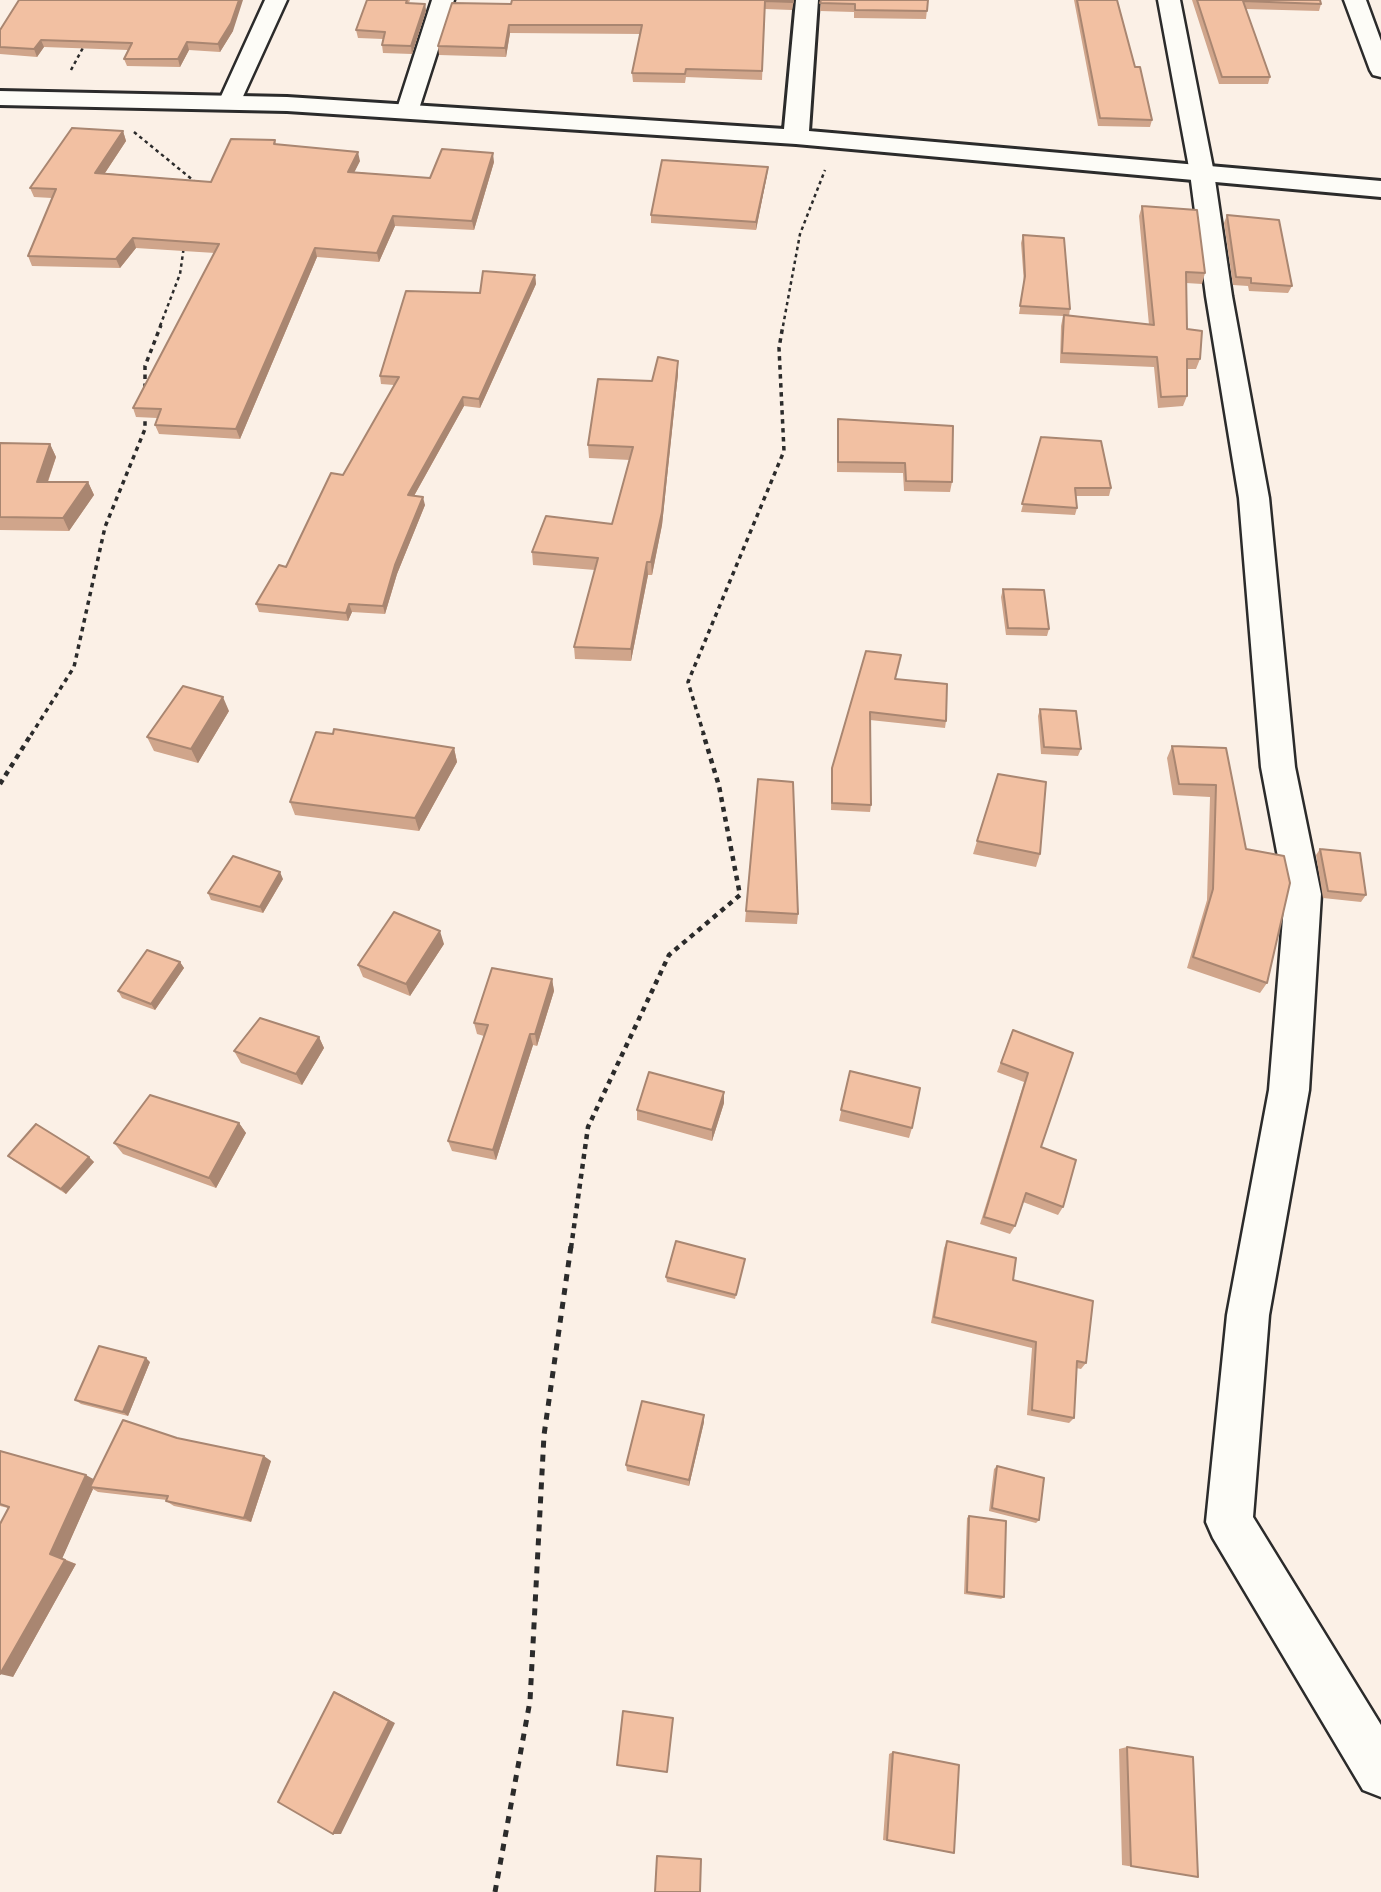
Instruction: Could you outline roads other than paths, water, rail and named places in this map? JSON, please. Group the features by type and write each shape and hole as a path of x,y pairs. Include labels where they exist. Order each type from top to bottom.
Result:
{"street":[{"path":"229,103 276,0"},
{"path":"407,112 443,0"},
{"path":"796,137 807,0"},
{"path":"1169,0 1202,173 1219,296 1254,498 1278,767 1303,894 1289,1090 1248,1315 1228,1522 1381,1772"},
{"path":"1355,0 1381,70"},
{"path":"0,98 229,103 796,137 1381,189"}]}
